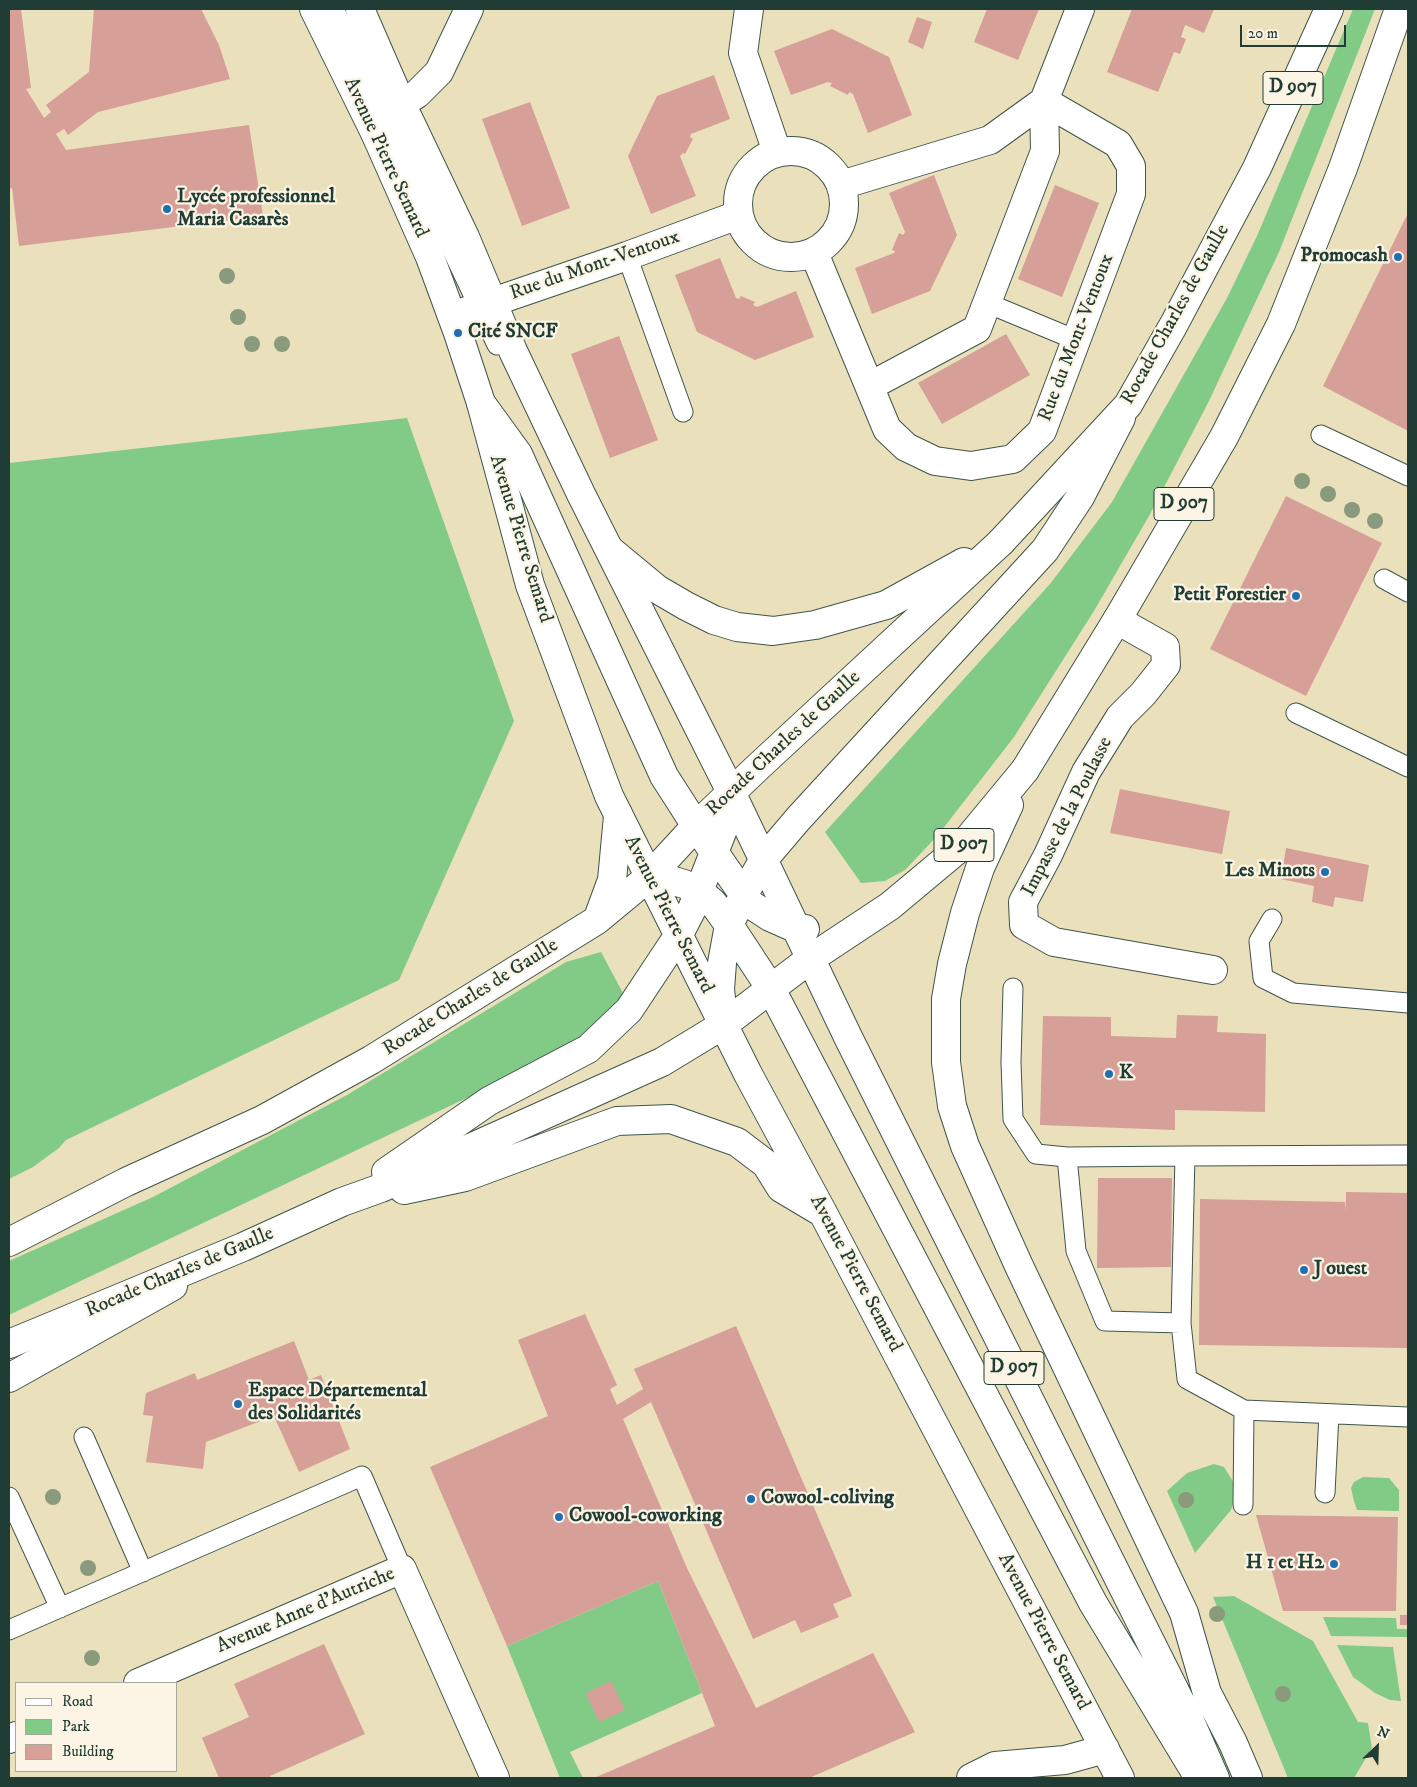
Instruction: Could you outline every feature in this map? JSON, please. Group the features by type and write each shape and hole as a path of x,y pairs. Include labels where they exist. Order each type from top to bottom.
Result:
{"main road":[{"name":"Avenue Pierre Semard","path":"314,9 388,117 465,237 485,304 513,351 764,859 810,959 1186,1712 1215,1778"},
{"name":"Avenue Pierre Semard","path":"360,9 388,117 430,257 481,403 530,585 609,796 748,1074 1120,1778"},
{"path":"388,117 423,89 439,72 469,9"},
{"path":"749,9 743,53 777,152"},
{"path":"870,386 977,329 1045,151 1044,101 1080,9"},
{"name":"Rocade Charles de Gaulle","path":"9,1242 126,1182 262,1120 371,1060 597,920 649,877 696,826 731,792 1001,542 1128,405 1174,326 1257,168 1329,9"},
{"name":"D 907","path":"1025,770 1117,620 1224,437 1280,324 1343,168 1399,9"},
{"path":"841,185 990,140 1044,101"},
{"name":"Rue du Mont-Ventoux","path":"814,253 887,429 906,447 935,461 971,466 1013,459 1042,431 1132,194 1131,166 1118,144 1044,101"},
{"path":"795,151 812,155 827,164 841,185 844,195 845,212 839,229 828,243 814,253 799,258 782,258 767,252 754,243 744,230 738,215 738,198 742,183 751,169 763,159 777,152 795,151"},
{"name":"Rue du Mont-Ventoux","path":"452,316 627,256 738,215"},
{"path":"481,403 518,454 664,776 750,904 770,917 795,928 823,931 854,929"},
{"path":"724,1025 720,989 722,963 729,925 764,859 1045,550 1080,497 1128,405"},
{"path":"610,550 657,589 714,620 736,627 773,631 815,625 886,605 1001,542"},
{"name":"Impasse de la Poulasse","path":"1117,620 1165,647 1166,665 1144,694 1120,717 1086,772 1024,902 1024,925 1054,942 1213,970"},
{"path":"1025,770 980,868 965,913 952,964 946,999 946,1062 952,1106 965,1146 1018,1266 1184,1613 1207,1693 1233,1743 1248,1778"},
{"name":"Rocade Charles de Gaulle","path":"9,1344 243,1247 342,1202 381,1188 662,1062 724,1025 810,959 890,906 963,845 1025,770"},
{"path":"342,1202 489,1101 588,1049 629,1010 678,936 715,852 724,827 731,792"},
{"path":"597,920 612,880 618,814"},
{"path":"649,877 664,878 684,884 699,891 713,903 771,989 1094,1603 1199,1778"},
{"path":"342,1202 465,1177 617,1121 671,1119 737,1142 766,1164 781,1188 823,1213"},
{"path":"9,1378 243,1247"},
{"name":"Avenue Anne d'Autriche","path":"140,1682 402,1568 494,1778"},
{"path":"971,1778 1065,1760 1105,1749"}],"lane":[{"name":"Avenue Pierre Semard","path":"334,9 388,117"},
{"path":"627,256 683,412"},
{"path":"987,304 1076,340"},
{"path":"1322,435 1408,476"},
{"path":"1384,579 1408,592"},
{"path":"1296,713 1408,767"},
{"path":"1272,919 1259,941 1263,978 1293,993 1408,1003"},
{"path":"1014,988 1011,1062 1013,1119 1036,1154 1067,1157 1408,1156"},
{"path":"1185,1156 1181,1323 1187,1379 1244,1410 1408,1417"},
{"path":"1067,1157 1076,1251 1105,1321 1181,1323"},
{"path":"1242,1505 1244,1410"},
{"path":"1324,1493 1329,1414"},
{"path":"84,1437 142,1572"},
{"path":"9,1630 362,1476 402,1568"},
{"path":"9,1497 60,1608"}],"green space":[{"path":"1353,9 1375,9 1279,252 1208,403 1149,516 1094,611 1014,737 938,835 905,870 885,881 861,883 825,832 1050,584 1112,502 1227,298 1257,236"},
{"path":"407,418 514,721 399,980 66,1140 59,1148 33,1167 9,1179 9,463"},
{"path":"601,952 624,995 596,1026 551,1058 9,1315 9,1261 153,1197 347,1095 566,962"},
{"path":"1214,1464 1224,1467 1234,1483 1235,1498 1231,1510 1195,1553 1167,1491 1187,1473"},
{"path":"1363,1477 1389,1478 1399,1490 1399,1511 1357,1510 1351,1488 1354,1482"},
{"path":"658,1581 702,1693 570,1752 583,1778 560,1778 507,1646"},
{"path":"1234,1596 1313,1641 1358,1722 1368,1723 1372,1748 1354,1778 1288,1778 1213,1597"},
{"path":"1323,1617 1396,1618 1397,1629 1408,1629 1408,1637 1331,1636"},
{"path":"1337,1645 1393,1647 1401,1701 1390,1700 1375,1693 1353,1677"}],"building":[{"path":"9,9 21,9 31,88 26,89 44,118 51,112 46,105 89,72 94,9 201,9 219,45 230,79 98,112 68,135 64,129 56,134 66,150 249,125 263,216 19,246 12,188 9,189"},
{"path":"987,9 1039,9 1018,60 974,42"},
{"path":"1132,9 1214,9 1204,33 1185,25 1181,37 1186,39 1180,54 1174,52 1158,92 1107,72"},
{"path":"917,17 932,22 923,49 908,42"},
{"path":"832,29 889,57 912,115 868,133 853,94 849,92 848,95 830,86 832,83 828,82 791,95 774,51"},
{"path":"714,75 730,119 691,134 690,137 693,139 685,154 683,153 680,156 696,196 651,214 628,156 657,96"},
{"path":"530,102 570,208 522,226 482,119"},
{"path":"934,175 957,235 930,291 872,314 855,268 894,253 895,251 892,250 899,233 903,235 905,232 889,193"},
{"path":"1055,185 1099,203 1062,297 1018,279"},
{"path":"1408,213 1408,431 1323,386"},
{"path":"720,258 736,298 739,299 741,296 755,302 753,305 757,307 796,291 814,337 755,360 697,332 675,275"},
{"path":"1006,334 1030,375 942,424 918,383"},
{"path":"619,336 658,440 610,458 571,354"},
{"name":"Petit Forestier","path":"1286,496 1382,543 1306,696 1210,649"},
{"path":"1120,789 1230,811 1222,854 1110,833"},
{"name":"Les Minots","path":"1286,848 1369,865 1363,902 1335,897 1333,907 1312,902 1314,886 1281,879"},
{"name":"K","path":"1177,1015 1218,1016 1217,1032 1266,1034 1265,1112 1175,1110 1175,1130 1040,1125 1043,1016 1111,1017 1111,1036 1176,1038"},
{"path":"1098,1178 1172,1178 1171,1267 1097,1268"},
{"name":"J ouest","path":"1346,1192 1408,1193 1408,1348 1199,1345 1200,1199 1345,1202 1346,1211"},
{"path":"585,1314 617,1385 610,1389 617,1405 643,1389 634,1369 736,1326 852,1596 833,1604 839,1617 801,1633 795,1620 753,1639 651,1402 623,1419 687,1568 756,1708 873,1653 915,1732 809,1778 594,1778 715,1726 658,1581 507,1646 430,1467 548,1416 518,1340"},
{"name":"Espace Départemental des Solidarités","path":"294,1341 309,1380 321,1375 350,1449 299,1472 274,1416 206,1442 203,1469 146,1462 153,1416 143,1415 146,1393 195,1373 197,1380"},
{"name":"H 1 et H2","path":"1256,1515 1398,1517 1396,1611 1283,1611"},
{"path":"1400,1615 1408,1615 1408,1625 1400,1625"},
{"path":"324,1644 365,1734 270,1776 271,1778 219,1778 202,1738 249,1717 234,1684"},
{"path":"611,1681 625,1710 599,1722 586,1693"}],"place":[{"name":"Lycée professionnel Maria Casarès","path":"167,209"},
{"name":"Promocash","path":"1398,257"},
{"name":"Cité SNCF","path":"458,333"},
{"name":"Petit Forestier","path":"1296,596"},
{"name":"Les Minots","path":"1325,872"},
{"name":"K","path":"1109,1074"},
{"name":"J ouest","path":"1304,1270"},
{"name":"Espace Départemental des Solidarités","path":"238,1404"},
{"name":"Cowool-coliving","path":"751,1499"},
{"name":"Cowool-coworking","path":"559,1517"},
{"name":"H 1 et H2","path":"1334,1564"}]}
